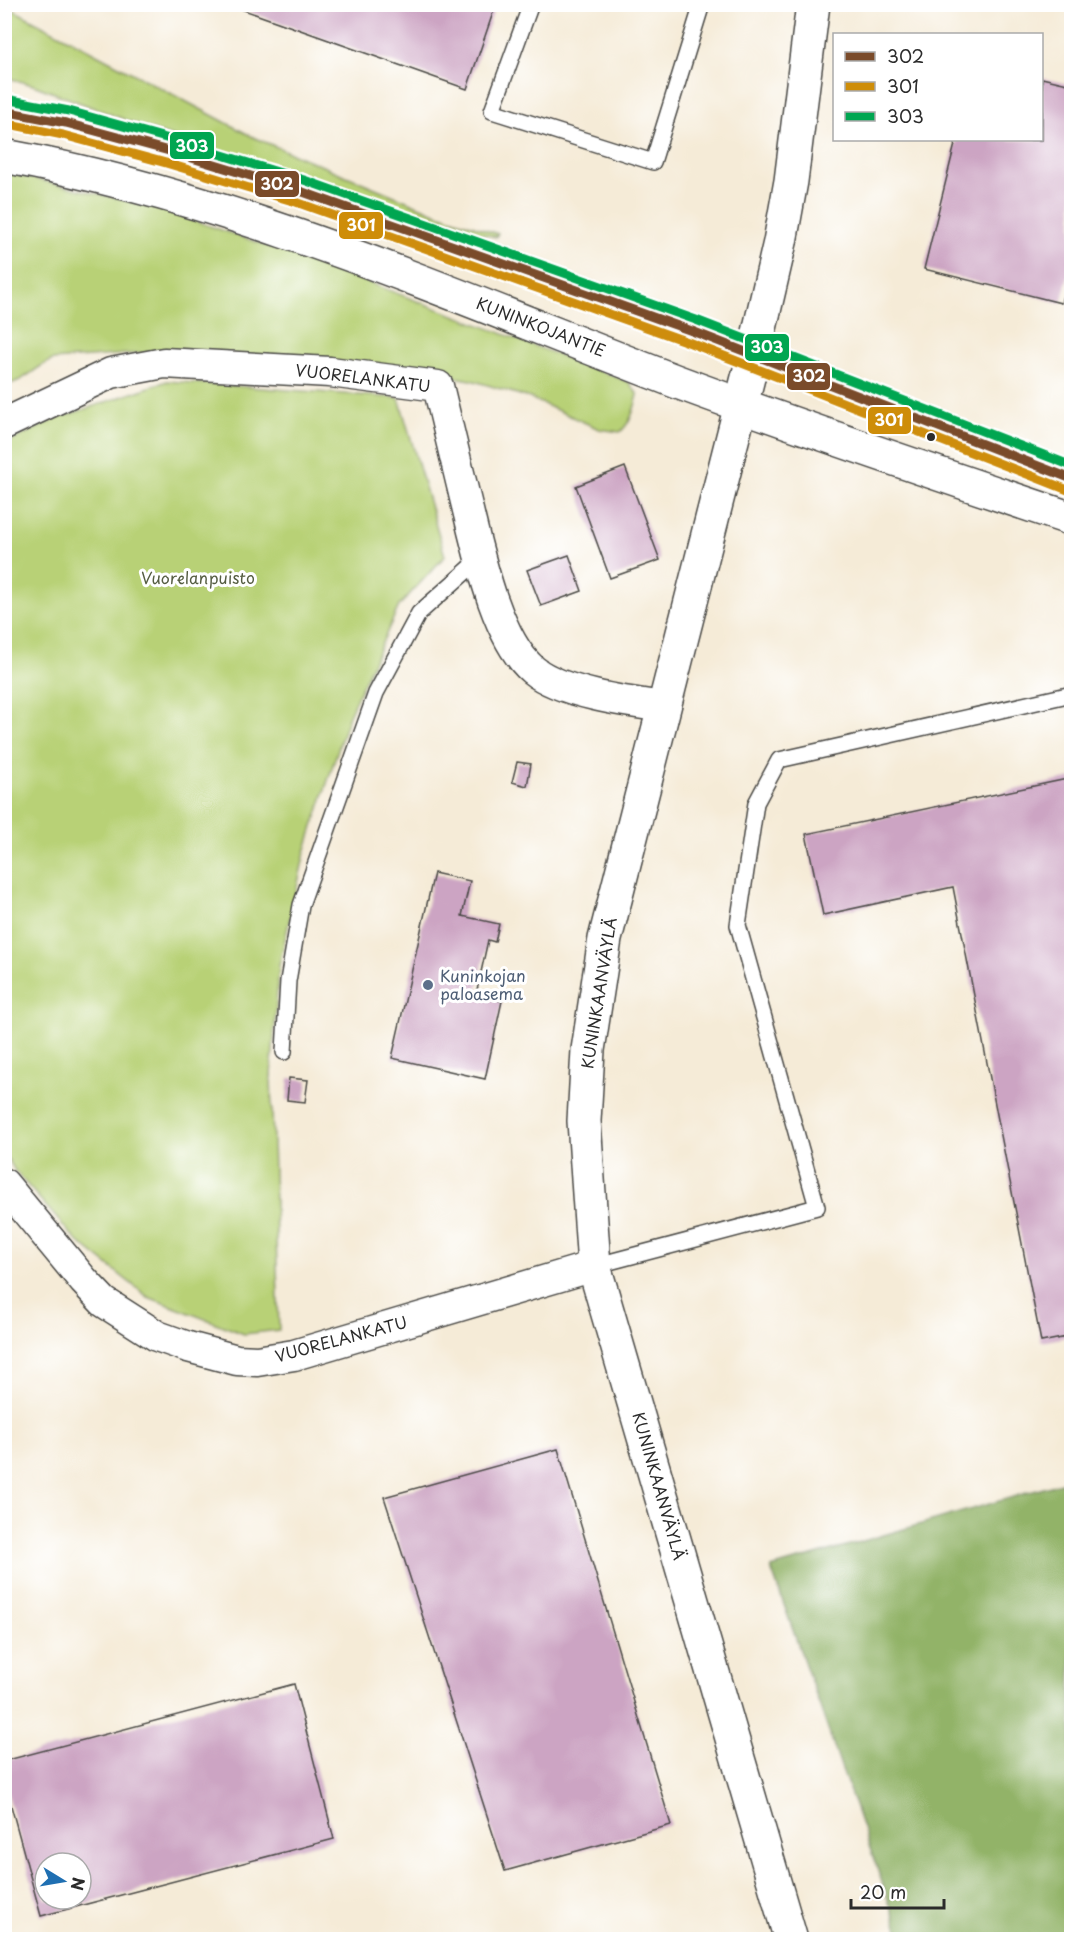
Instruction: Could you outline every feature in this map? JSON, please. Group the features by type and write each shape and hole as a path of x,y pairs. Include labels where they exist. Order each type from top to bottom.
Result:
{"main road":[{"name":"KUNINKAANVÄYLÄ","path":"791,1940 594,1266 584,1121 588,1050 605,939 754,354 780,242 791,182 813,4"},
{"path":"4,111 66,123 158,147 300,191 754,354 1071,478"},
{"name":"KUNINKOJANTIE","path":"4,156 106,178 286,233 484,304 741,405 1071,519"}],"street":[{"name":"VUORELANKATU","path":"4,424 111,373 164,363 330,372 438,386 480,559 504,628 518,653 534,671 565,687 625,701 664,707"},
{"name":"VUORELANKATU","path":"4,1184 104,1302 158,1336 188,1347 237,1360 257,1361 294,1354 594,1266"}],"lane":[{"path":"531,4 492,111 653,162 702,4"},
{"path":"284,1052 288,981 301,905 376,693 419,613 480,559"},
{"path":"594,1266 817,1207 738,925 756,803 779,760 1071,694"}],"green space":[{"path":"4,5 255,138 438,214 498,234 496,237 431,223 155,131 33,85 5,77"},
{"path":"5,172 158,208 328,267 629,382 638,395 632,415 620,432 599,429 530,398 471,380 415,370 177,350 53,360 19,381 7,384 4,381 4,336 9,307 5,294"},
{"name":"Vuorelanpuisto","path":"167,381 399,398 445,556 399,606 349,715 305,852 279,966 271,1077 279,1330 244,1334 148,1297 75,1239 15,1171 5,1154 5,444 53,420"},
{"path":"1071,1480 1071,1939 902,1939 771,1568"}],"building":[{"path":"227,4 496,4 467,89"},
{"path":"1043,78 1072,85 1072,261 1061,303 924,269 956,141 1043,141"},
{"path":"625,467 660,560 610,578 576,486"},
{"path":"569,555 582,591 541,606 527,570"},
{"path":"517,762 531,764 527,786 512,782"},
{"path":"1072,778 1072,1336 1041,1342 953,887 823,915 806,834"},
{"path":"434,873 470,881 462,916 499,924 495,942 488,940 476,995 502,1001 485,1079 392,1058"},
{"path":"289,1078 308,1080 305,1102 287,1100"},
{"path":"558,1449 671,1825 505,1871 384,1497"},
{"path":"294,1684 334,1839 93,1902 93,1851 33,1851 33,1887 4,1780 4,1761"},
{"path":"40,1911 60,1911 41,1916"}],"transit line":[{"name":"303","path":"6,99 69,111 304,180 696,320 1072,466"},
{"name":"302","path":"4,111 66,123 169,151 300,191 692,331 1072,479"},
{"name":"301","path":"4,123 63,135 296,202 688,342 1068,490"}],"place":[{"name":"Kuninkojan paloasema","path":"428,985"}]}
